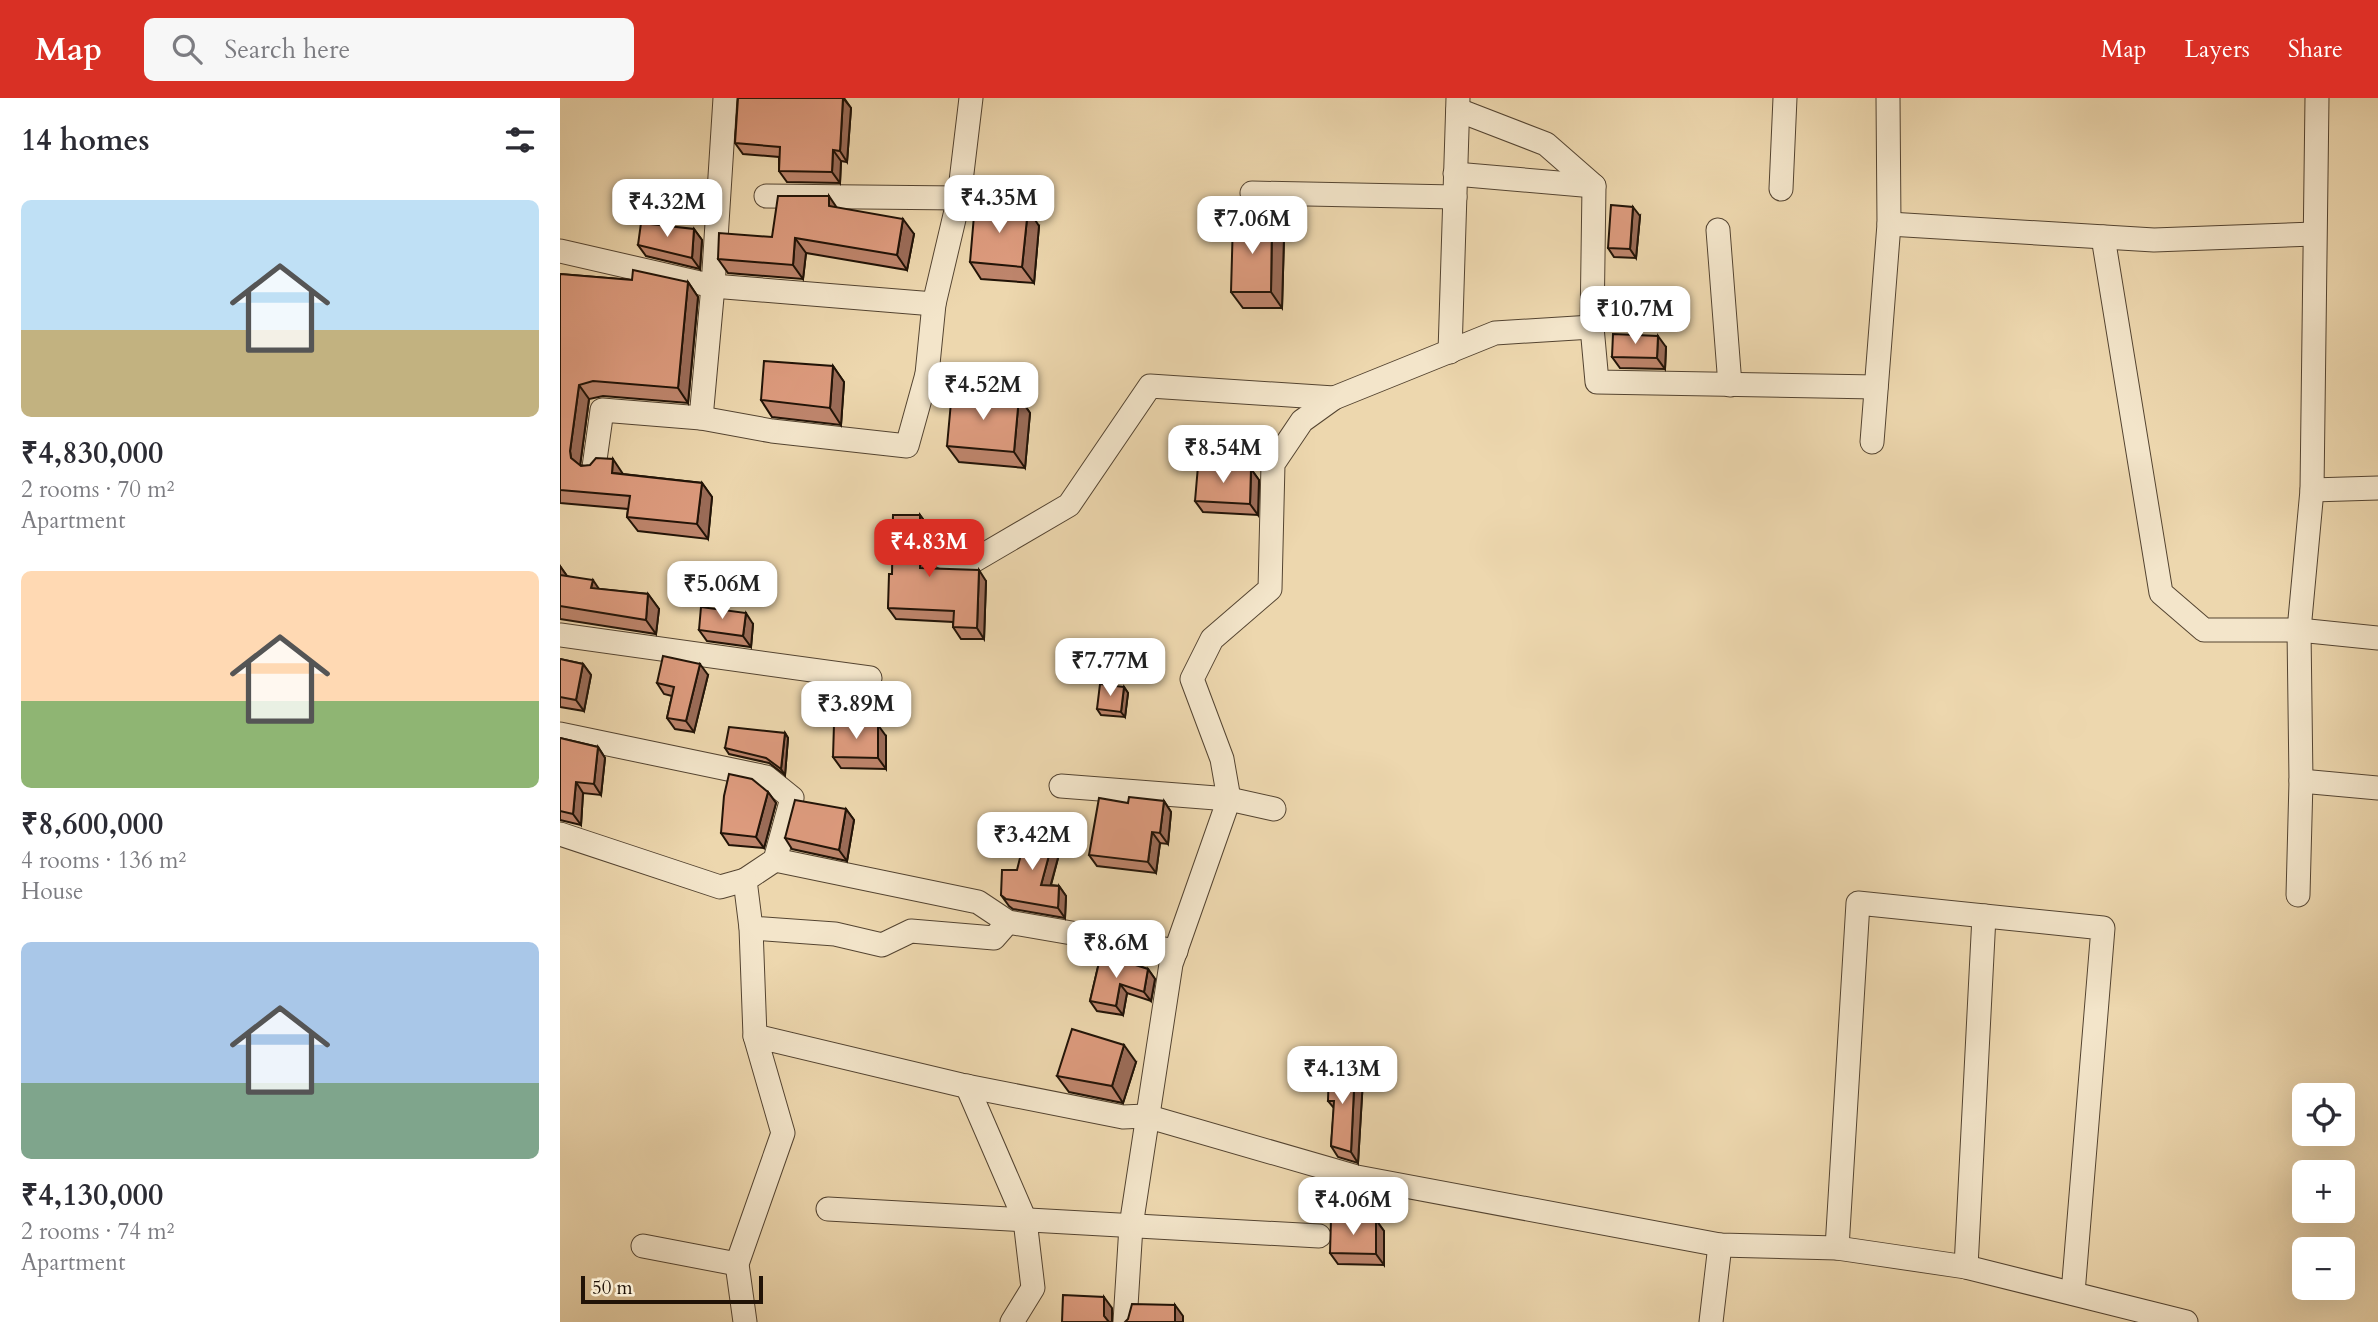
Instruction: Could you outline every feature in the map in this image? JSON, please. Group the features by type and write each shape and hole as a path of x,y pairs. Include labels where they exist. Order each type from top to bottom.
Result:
{"street":[{"path":"701,418 725,98"},
{"path":"594,467 603,410 701,418 772,430 907,446 927,374 934,304 959,198 971,98"},
{"path":"1781,189 1785,98"},
{"path":"1872,442 1889,224 1888,98"},
{"path":"2298,895 2301,781 2299,630 2312,490 2317,98"},
{"path":"1450,352 1458,104 1546,144 1594,187 1592,327 1597,382 1876,387"},
{"path":"1252,193 1455,185 1594,187"},
{"path":"766,196 959,198"},
{"path":"1889,224 2154,240 2314,234"},
{"path":"1718,230 1730,385"},
{"path":"2103,237 2161,593 2204,630 2299,630 2378,638"},
{"path":"560,251 713,286 934,304"},
{"path":"1125,1322 1131,1226 1171,964 1229,799 1222,759 1192,678 1212,639 1270,589 1273,464 1302,421 1334,398 1495,332 1592,327"},
{"path":"927,374 1021,386"},
{"path":"943,556 975,560 1069,505 1150,386 1334,398"},
{"path":"2312,490 2378,488"},
{"path":"560,635 870,678"},
{"path":"560,734 766,777 792,798 775,860 745,880 720,887 560,834"},
{"path":"2301,781 2378,788"},
{"path":"1061,786 1229,799 1274,809"},
{"path":"775,860 978,902 1008,922 1176,951"},
{"path":"744,1322 737,1264 783,1133 754,1036 751,928 745,880"},
{"path":"1838,1248 1858,903 2103,928 2073,1293"},
{"path":"1966,1267 1984,916"},
{"path":"751,928 835,934 882,945 911,931 994,938 1008,922"},
{"path":"754,1036 967,1086 1123,1117 1146,1116 1357,1177 1720,1245 1838,1248 1966,1267 2186,1322"},
{"path":"967,1086 1025,1220 1033,1288 1012,1322"},
{"path":"828,1209 1319,1236"},
{"path":"1712,1322 1720,1245"},
{"path":"643,1246 737,1264"}],"building":[{"path":"738,98 843,98 840,151 833,150 832,172 779,171 780,147 735,143"},
{"path":"778,196 829,196 829,206 903,219 897,255 795,238 793,265 718,259 719,233 772,237"},
{"path":"975,204 1028,209 1022,267 970,262"},
{"path":"1611,205 1633,207 1630,249 1608,248"},
{"path":"1233,220 1272,221 1271,292 1231,292"},
{"path":"641,223 694,229 692,258 638,245"},
{"path":"633,270 688,282 678,388 593,381 579,385 571,458 581,466 590,465 596,458 613,459 612,473 702,483 697,524 627,517 630,496 560,490 560,274 632,280"},
{"path":"1613,334 1658,336 1657,358 1612,357"},
{"path":"764,361 833,366 830,408 761,400"},
{"path":"952,391 1019,397 1014,452 947,446"},
{"path":"1198,466 1251,469 1250,504 1195,501"},
{"path":"893,515 920,515 920,568 979,570 977,628 953,627 954,611 888,608 889,574 892,574"},
{"path":"560,575 593,580 591,588 648,594 646,620 560,606"},
{"path":"701,607 746,613 743,636 699,630"},
{"path":"663,656 700,664 686,721 667,718 674,687 657,683"},
{"path":"560,659 583,664 576,700 560,697"},
{"path":"1100,684 1124,687 1121,712 1097,709"},
{"path":"834,724 878,725 878,758 833,757"},
{"path":"729,727 785,733 781,769 766,758 725,748"},
{"path":"560,738 598,747 594,784 576,782 573,814 560,811"},
{"path":"729,774 752,779 768,792 756,837 721,833"},
{"path":"1129,797 1164,801 1160,833 1152,832 1148,862 1089,855 1099,798 1128,803"},
{"path":"795,800 846,809 839,850 785,838"},
{"path":"1028,826 1055,833 1041,885 1059,886 1058,908 1006,899 1001,895 1002,870 1017,870"},
{"path":"1101,954 1148,969 1144,992 1120,984 1116,1006 1090,1001"},
{"path":"1072,1029 1124,1045 1112,1086 1057,1076"},
{"path":"1329,1067 1355,1068 1351,1152 1331,1146 1334,1101 1328,1101"},
{"path":"1331,1219 1376,1220 1376,1254 1330,1253"},
{"path":"1063,1295 1104,1297 1104,1316 1109,1322 1062,1322"},
{"path":"1132,1304 1175,1305 1175,1322 1125,1322"}]}
